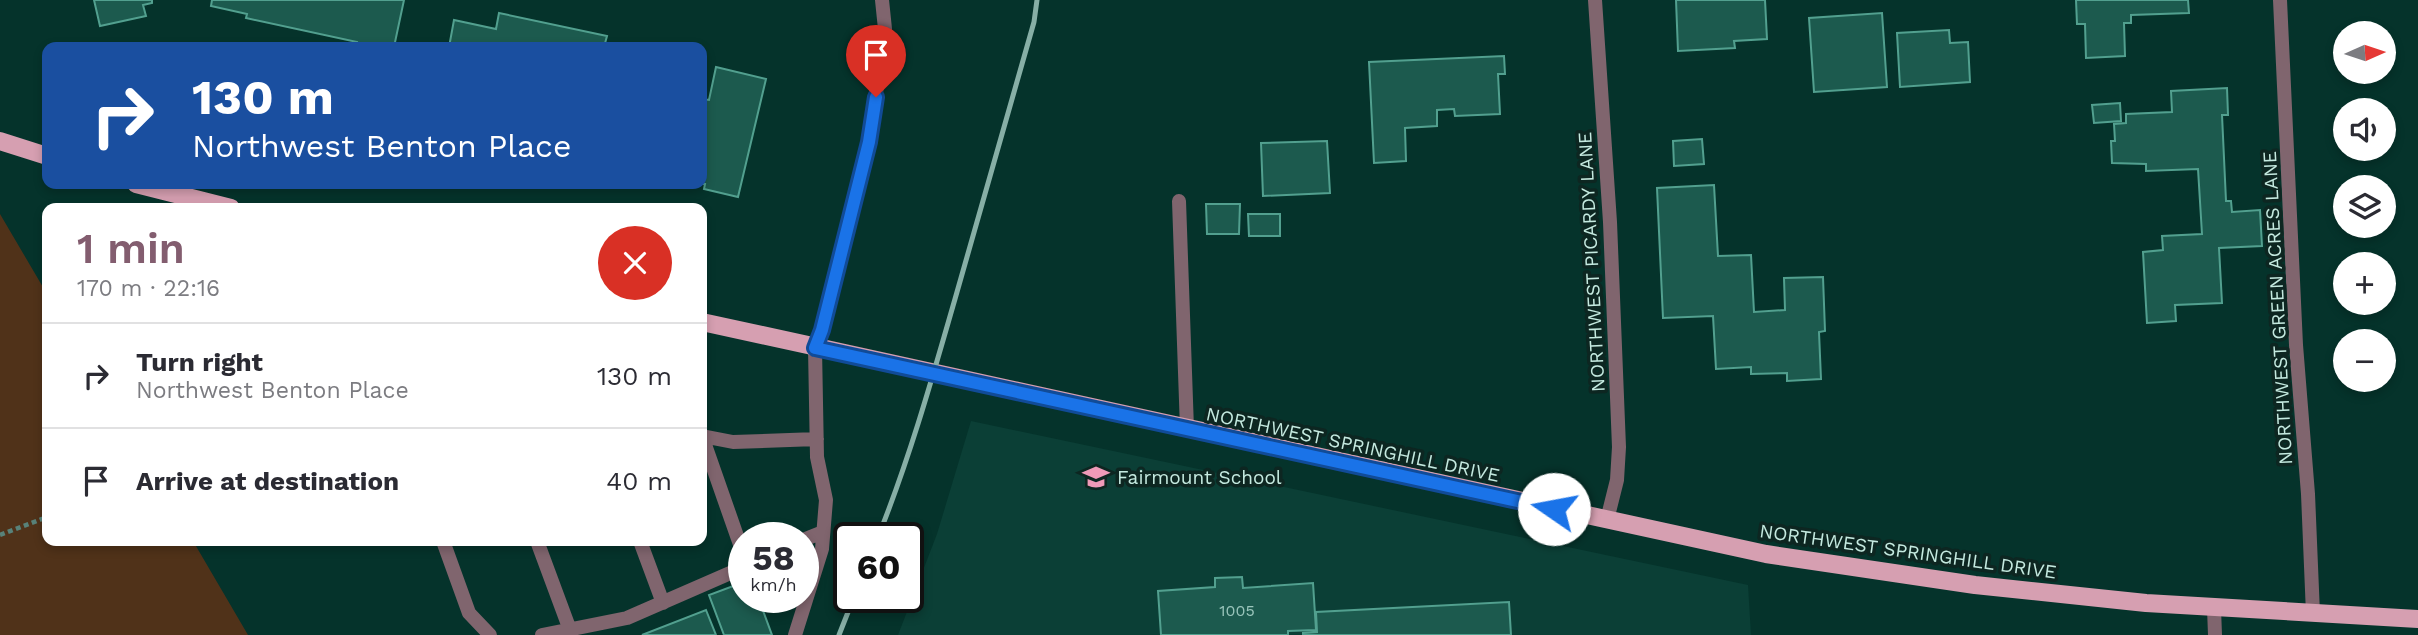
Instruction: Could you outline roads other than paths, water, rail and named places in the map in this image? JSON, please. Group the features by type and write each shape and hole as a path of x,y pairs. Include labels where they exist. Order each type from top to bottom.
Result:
{"main road":[{"path":"0,141 42,154"},
{"path":"156,189 211,203"},
{"name":"NORTHWEST SPRINGHILL DRIVE","path":"707,323 1766,554 1975,585 2214,608 2418,620"}],"street":[{"path":"795,635 821,549 823,532 825,500 817,457 815,348 822,330 869,142 885,29 882,0"},
{"name":"NORTHWEST PICARDY LANE","path":"1595,0 1610,222 1619,447 1617,480 1607,520"},
{"name":"NORTHWEST GREEN ACRES LANE","path":"2280,0 2296,345 2308,495 2313,614"},
{"path":"1179,201 1187,429"},
{"path":"707,437 733,442 817,439"},
{"path":"707,450 732,522"},
{"path":"819,534 823,532"},
{"path":"445,546 469,613 490,635"},
{"path":"539,546 570,629"},
{"path":"642,546 663,603"},
{"path":"542,635 627,618 728,573"},
{"path":"2214,608 2215,635"}],"railway":[{"path":"884,522 938,359 1034,22 1037,0"},
{"path":"839,635 848,613"}],"place":[{"name":"Fairmount School","path":"1096,477"}]}
